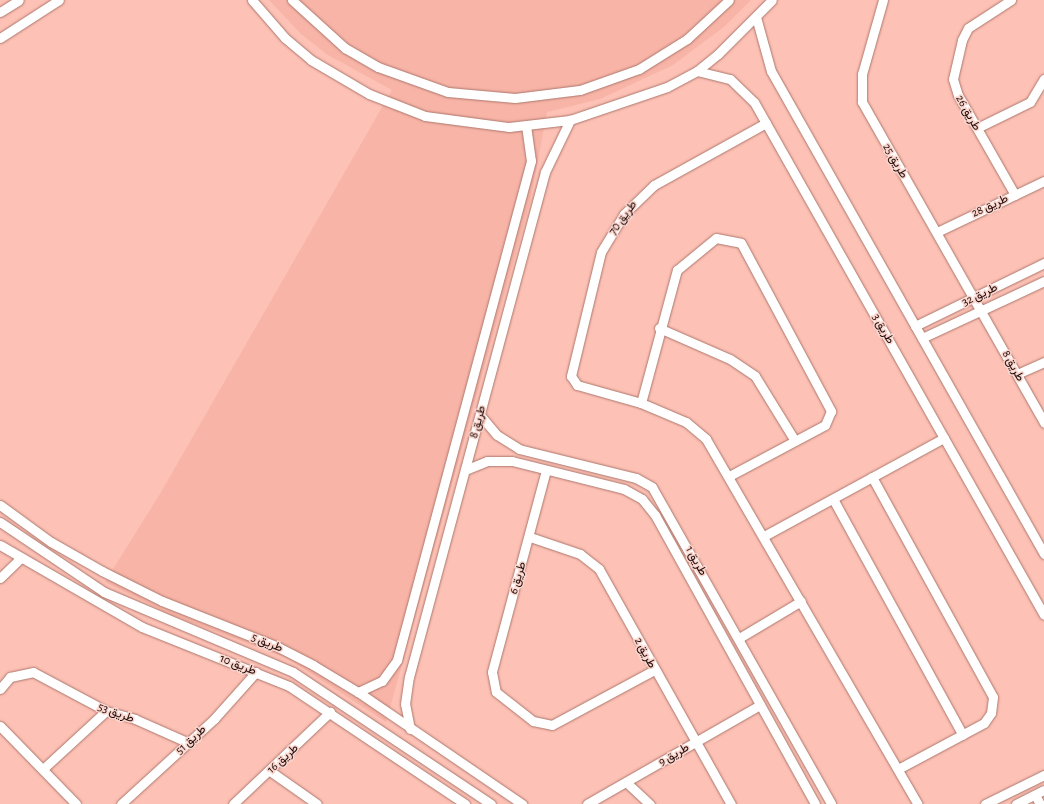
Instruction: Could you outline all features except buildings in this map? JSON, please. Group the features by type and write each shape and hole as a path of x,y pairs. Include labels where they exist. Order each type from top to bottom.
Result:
{"street":[{"path":"0,12 19,0"},
{"path":"0,38 59,0"},
{"path":"252,0 285,38 311,60 391,104 453,122 526,126 570,120 636,100 697,71 756,17 772,0"},
{"path":"292,0 346,48 378,67 448,92 515,98 580,90 639,69 687,39 729,0"},
{"name":"طريق 25","path":"883,0 862,74 860,93 866,110 982,310"},
{"name":"طريق 26","path":"1011,0 973,23 960,46 954,84 1015,195"},
{"path":"756,17 771,71 1044,554"},
{"name":"طريق 3","path":"697,71 719,74 739,85 766,123 1044,615"},
{"path":"977,128 1030,102 1044,79"},
{"name":"طريق 8","path":"410,729 405,704 409,677 544,172 570,120"},
{"name":"طريق 70","path":"641,403 572,381 601,252 624,214 654,185 766,123"},
{"name":"طريق 8","path":"358,692 382,681 397,660 530,167 531,149 526,126"},
{"name":"طريق 28","path":"937,232 1044,181"},
{"path":"729,476 825,425 830,417 830,405 741,243 716,238 687,259 671,286 641,403 698,431 729,476 918,804"},
{"name":"طريق 32","path":"915,326 1044,263"},
{"name":"طريق 32","path":"922,338 1044,281"},
{"name":"طريق 8","path":"982,310 1044,422"},
{"path":"659,328 730,359 749,372 765,388 795,441"},
{"path":"1017,374 1044,362"},
{"name":"طريق 1","path":"480,415 496,435 519,449 636,478 652,487 739,638 831,804"},
{"path":"764,536 944,438"},
{"name":"طريق 1","path":"465,470 499,460 624,489 649,507 816,804"},
{"name":"طريق 6","path":"546,470 530,537 492,672 493,685 500,697 533,721 552,725 654,670"},
{"path":"872,477 993,697 988,718 963,735 898,769"},
{"path":"833,499 963,735"},
{"name":"طريق 5","path":"0,505 51,542 102,571 162,601 267,643 358,692 410,729 522,804"},
{"name":"طريق 5","path":"0,522 104,592 159,618 260,656 310,682 491,804"},
{"name":"طريق 2","path":"530,537 580,554 596,565 731,804"},
{"name":"طريق 10","path":"0,545 20,558 142,627 256,672 330,712 465,804"},
{"path":"0,578 20,558"},
{"path":"739,638 801,601"},
{"path":"260,656 267,643"},
{"name":"طريق 53","path":"0,688 10,677 25,672 40,675 106,711 135,719 187,742"},
{"name":"طريق 51","path":"122,804 187,742 256,672"},
{"name":"طريق 9","path":"587,804 760,705"},
{"path":"44,768 106,711"},
{"name":"طريق 16","path":"232,804 270,771 330,712"},
{"path":"0,726 44,768 76,804"},
{"path":"270,771 317,804"},
{"path":"985,804 1044,775"},
{"path":"626,782 650,804"},
{"path":"1016,804 1044,790"},
{"path":"1035,795 1040,804"}],"shaded area":[{"path":"269,0 751,0 725,26 673,65 600,99 547,112 530,203 386,722 287,658 171,615 105,582 160,494 392,90 328,55 301,34"}]}
